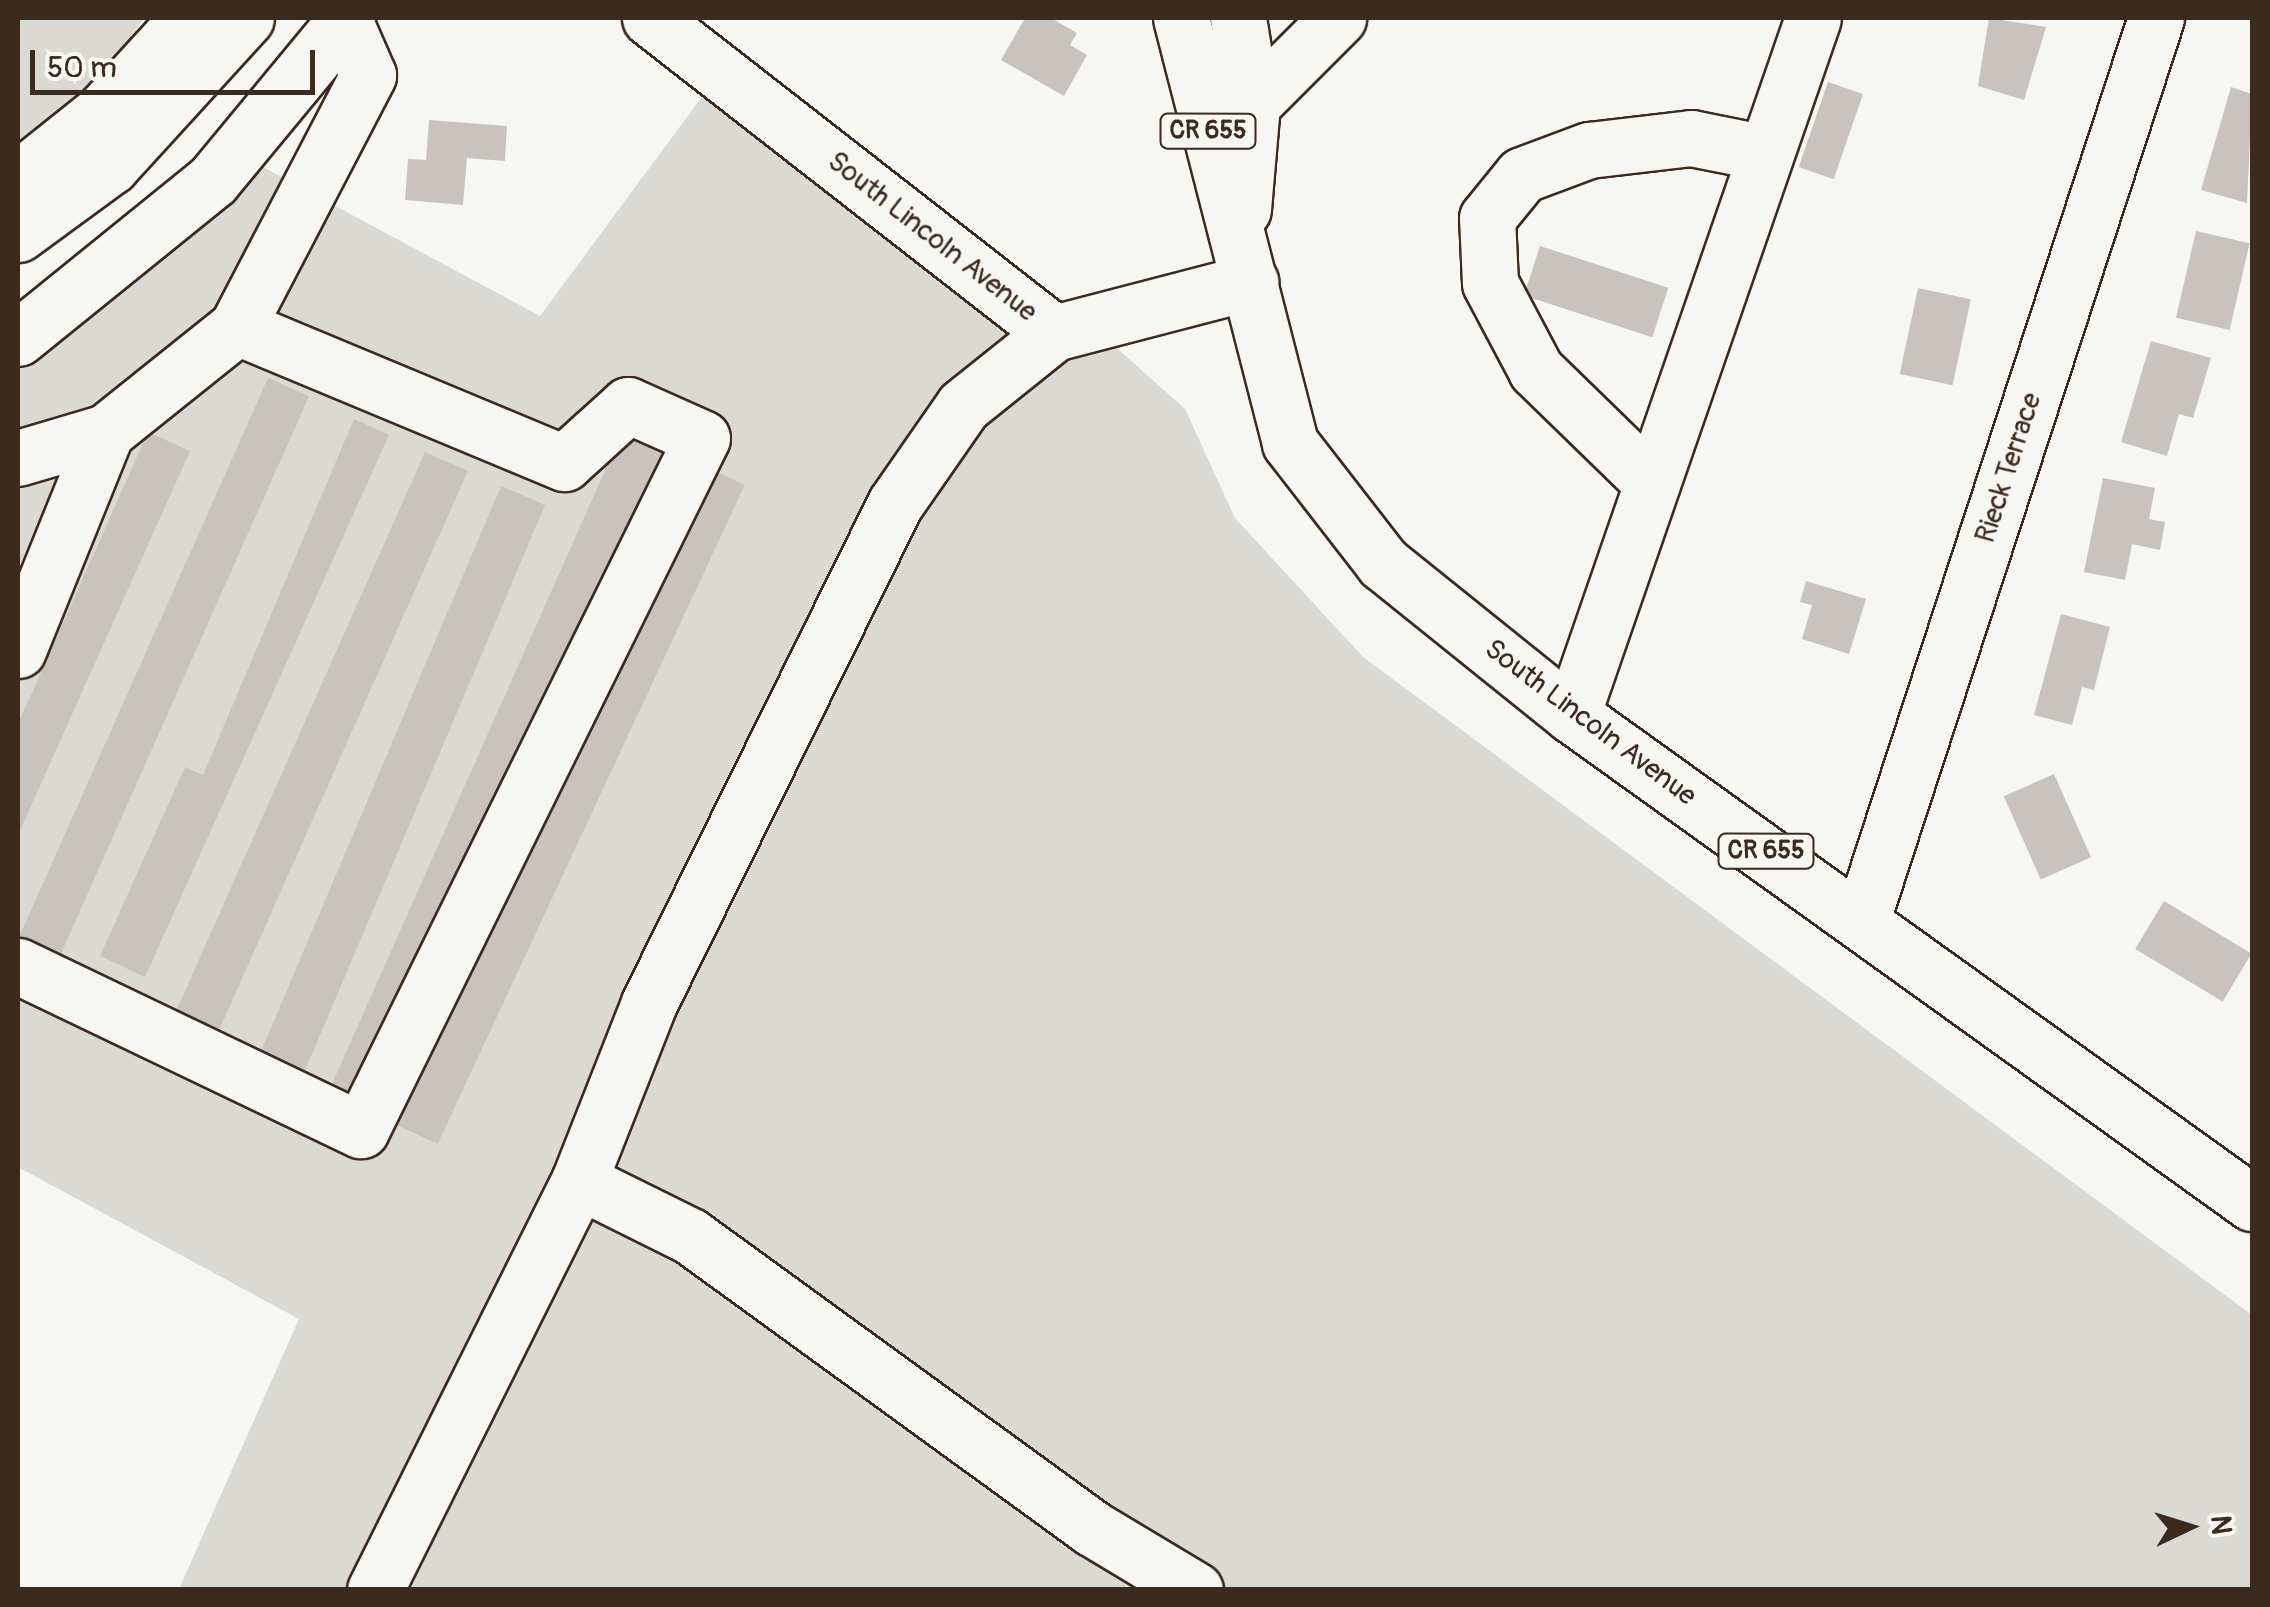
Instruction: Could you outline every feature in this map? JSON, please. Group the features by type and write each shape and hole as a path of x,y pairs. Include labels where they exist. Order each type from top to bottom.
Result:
{"main road":[{"path":"18,179 102,111 188,18"},
{"path":"18,234 111,166 246,18"},
{"name":"South Lincoln Avenue","path":"650,18 1054,332 1245,262"},
{"name":"South Lincoln Avenue","path":"1182,18 1290,442 1383,564 1572,715 1862,919 2252,1203"},
{"name":"South Lincoln Avenue","path":"1238,18 1252,104 1245,262"},
{"path":"1252,104 1338,18"},
{"path":"1572,715 1813,18"},
{"name":"Rieck Terrace","path":"1862,919 2156,18"},
{"path":"18,338 213,180 346,19 368,75 318,160 237,327 106,432 18,458"},
{"path":"251,134 318,160"},
{"path":"1652,483 1536,370 1490,284 1487,218 1522,176 1588,150 1691,138 1766,153"},
{"path":"18,966 362,1130 702,438 628,404 564,463 237,327"},
{"path":"375,1590 579,1180 649,1003 895,504 963,406 1054,332"},
{"path":"18,650 106,432"},
{"path":"579,1180 690,1236 1092,1528 1195,1590"}],"shaded area":[{"path":"18,18 144,18 107,70 18,141"},
{"path":"724,67 1090,324 1185,409 1235,518 1363,657 2252,1315 2252,1589 179,1589 299,1319 18,1167 18,350 235,152 540,316"}],"building":[{"path":"1025,18 1051,18 1077,33 1070,45 1087,55 1064,96 1001,60"},
{"path":"1989,18 2046,27 2024,100 1978,86"},
{"path":"1828,82 1863,94 1834,179 1799,167"},
{"path":"2231,87 2252,94 2247,203 2201,190"},
{"path":"429,120 507,126 505,161 467,158 463,205 405,200 408,159 426,160"},
{"path":"2196,231 2250,243 2230,330 2176,318"},
{"path":"1540,246 1668,288 1652,337 1524,295"},
{"path":"1918,288 1971,299 1953,385 1900,374"},
{"path":"2151,341 2211,358 2193,418 2179,414 2167,456 2121,442"},
{"path":"268,378 309,396 59,959 18,940"},
{"path":"354,419 389,435 145,977 100,956 185,767 203,775"},
{"path":"624,428 667,447 371,1112 328,1093"},
{"path":"148,432 190,451 18,835 18,724"},
{"path":"425,452 468,471 215,1039 172,1020"},
{"path":"704,466 745,485 438,1144 397,1125"},
{"path":"2103,478 2155,488 2149,519 2165,522 2160,550 2132,544 2125,580 2084,572"},
{"path":"501,486 545,505 302,1078 258,1059"},
{"path":"1806,581 1866,599 1849,654 1802,639 1812,605 1800,602"},
{"path":"2061,614 2110,627 2094,690 2082,687 2072,725 2034,715"},
{"path":"2054,774 2091,857 2041,880 2004,796"},
{"path":"2164,901 2251,954 2223,1002 2135,949"}]}
